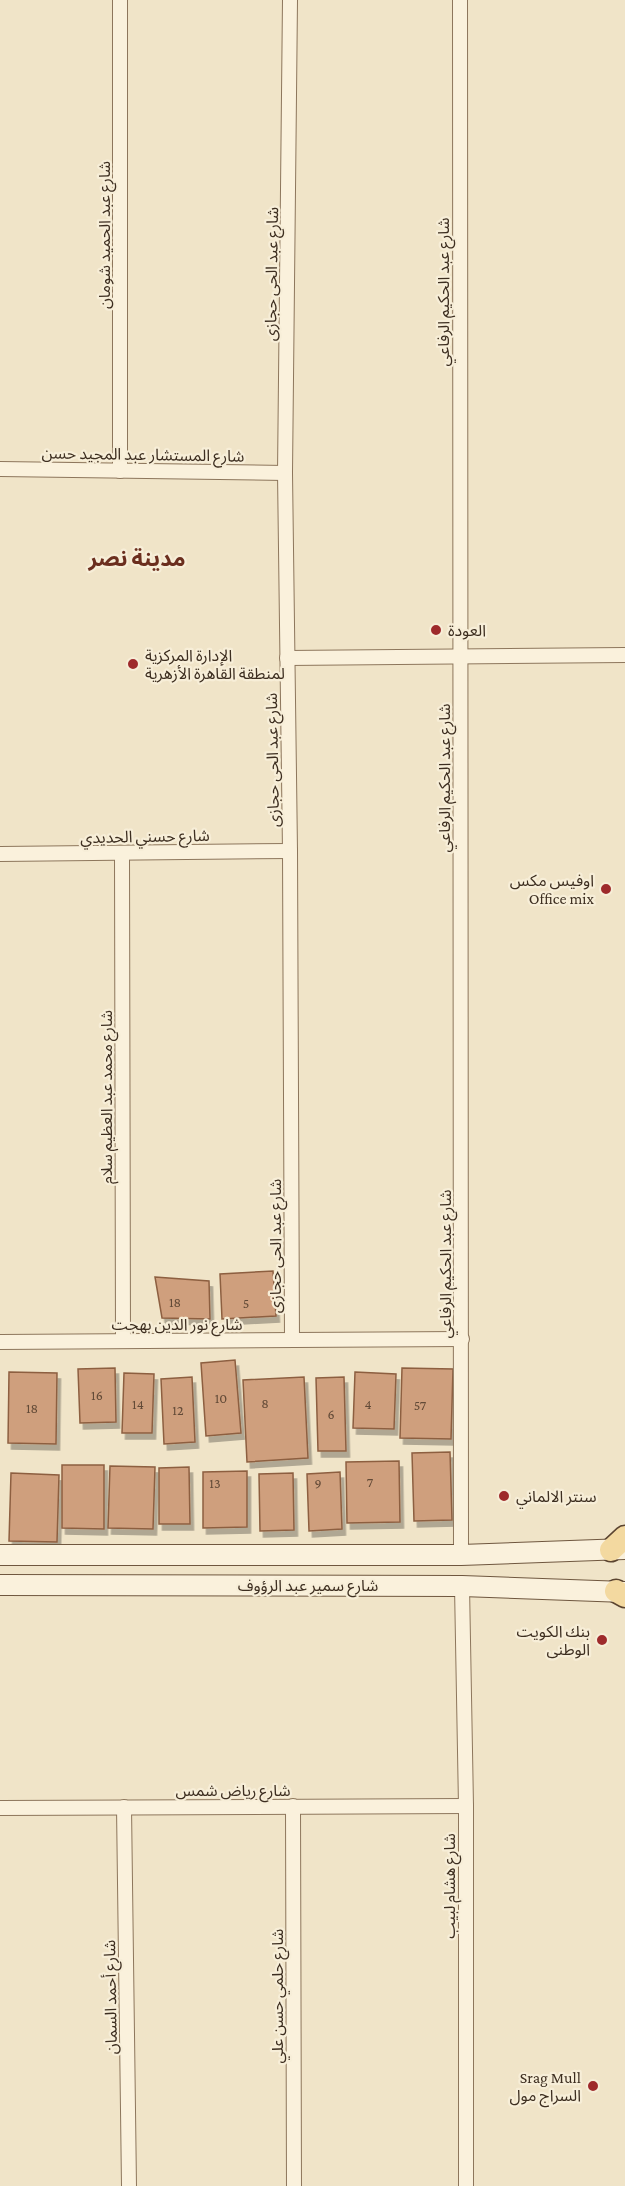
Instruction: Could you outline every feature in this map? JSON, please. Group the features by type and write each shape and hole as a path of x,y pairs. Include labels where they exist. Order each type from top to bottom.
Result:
{"street":[{"name":"شارع عبد الحميد شومان","path":"120,0 120,471"},
{"name":"شارع عبد الحى حجازى","path":"290,0 285,473 290,851 292,1340"},
{"name":"شارع عبد الحكيم الرفاعي","path":"460,0 461,1555"},
{"name":"شارع المستشار عبد المجيد حسن","path":"0,469 285,473"},
{"path":"287,658 625,655"},
{"name":"شارع حسني الحديدي","path":"0,854 290,851"},
{"name":"شارع محمد عبد العظيم سلام","path":"122,853 123,1341"},
{"name":"شارع نور الدين بهجت","path":"0,1342 462,1339"},
{"name":"شارع سمير عبد الرؤوف","path":"0,1555 461,1555 620,1545"},
{"name":"شارع سمير عبد الرؤوف","path":"0,1585 462,1586 622,1593"},
{"name":"شارع هشام لبيب","path":"462,1586 466,2186"},
{"name":"شارع حلمي حسن علي","path":"293,1806 294,2186"},
{"name":"شارع رياض شمس","path":"0,1808 465,1806"},
{"name":"شارع أحمد السمان","path":"124,1807 129,2186"}],"building":[{"path":"273,1271 276,1316 222,1319 220,1274"},
{"path":"155,1277 209,1281 210,1319 162,1318"},
{"path":"235,1360 241,1433 206,1436 201,1363"},
{"path":"115,1368 116,1422 80,1423 78,1369"},
{"path":"402,1368 453,1369 451,1439 400,1438"},
{"path":"9,1372 57,1373 56,1444 8,1443"},
{"path":"355,1372 396,1374 394,1429 353,1428"},
{"path":"124,1373 154,1374 152,1433 122,1433"},
{"path":"192,1377 195,1442 164,1444 161,1379"},
{"path":"304,1377 308,1458 247,1462 243,1380"},
{"path":"344,1377 346,1451 318,1451 316,1378"},
{"path":"450,1452 452,1520 414,1521 412,1453"},
{"path":"399,1461 400,1522 347,1523 346,1462"},
{"path":"62,1465 104,1465 104,1529 62,1528"},
{"path":"110,1466 155,1467 153,1529 108,1528"},
{"path":"189,1467 190,1524 159,1524 159,1468"},
{"path":"247,1471 247,1527 203,1528 203,1472"},
{"path":"340,1472 342,1529 309,1531 307,1474"},
{"path":"11,1473 59,1475 57,1542 9,1541"},
{"path":"293,1473 294,1530 260,1531 259,1474"}],"place":[{"name":"العودة","path":"436,630"},
{"name":"الإدارة المركزية لمنطقة القاهرة الأزهرية","path":"133,664"},
{"name":"اوفيس مكس Office mix","path":"606,889"},
{"name":"سنتر الالماني","path":"504,1496"},
{"name":"بنك الكويت الوطنى","path":"602,1640"},
{"name":"Srag Mull السراج مول","path":"593,2086"}],"district":[{"name":"مدينة نصر","path":"137,558"}]}
